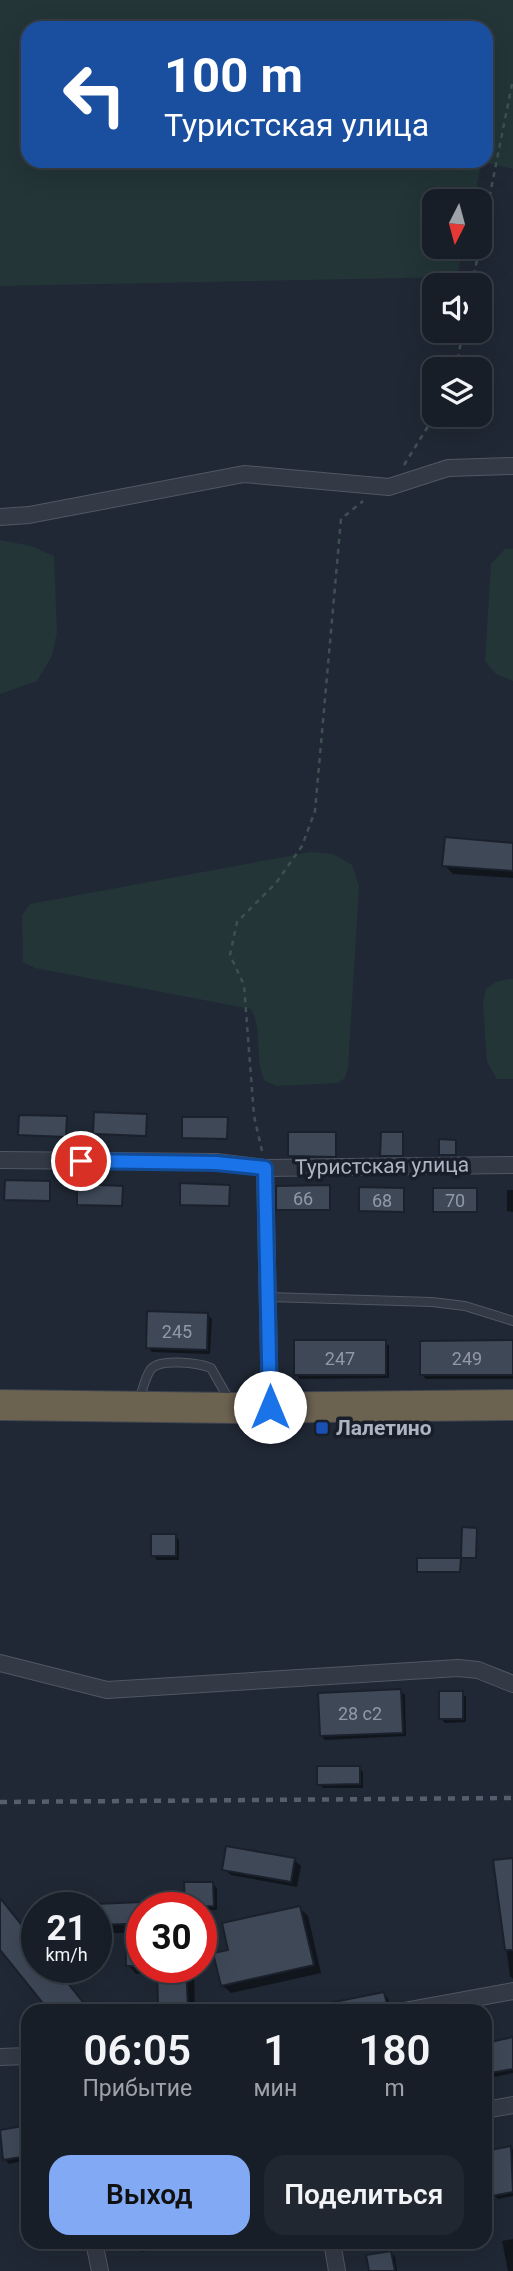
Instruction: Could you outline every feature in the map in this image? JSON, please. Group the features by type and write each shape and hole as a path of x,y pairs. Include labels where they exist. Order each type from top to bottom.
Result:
{"highway":[{"path":"0,1405 234,1408 513,1405"}],"street":[{"path":"0,517 29,515 244,474 389,488 448,468 513,466"},
{"name":"Туристская улица","path":"0,1160 216,1163 265,1168 513,1165"},
{"path":"265,1168 270,1407"},
{"path":"0,1664 107,1690 458,1668 478,1670 513,1684"},
{"path":"442,2004 513,1991"},
{"path":"0,2057 21,2056"},
{"path":"492,2109 513,2105"},
{"path":"95,2249 100,2271"},
{"path":"333,2249 337,2271"}],"lane":[{"path":"269,1297 432,1302 465,1306 513,1321"},
{"path":"136,1408 151,1370 158,1364 200,1363 211,1367 234,1408"}],"path":[{"path":"474,273 513,79"},
{"path":"265,1168 254,1116 244,985 230,955 237,922 276,883 302,846 315,811 341,519 366,499 389,488 427,427"}],"shaded area":[{"path":"0,0 513,0 513,169 493,164 493,21 21,21 21,168 481,168 476,189 422,189 422,259 461,259 458,273 422,273 422,278 0,286"},
{"path":"0,540 31,546 54,556 57,632 52,656 37,681 0,694"},
{"path":"505,549 513,549 513,681 496,674 485,661 491,564"},
{"path":"311,852 333,854 352,865 359,886 348,1068 345,1078 338,1083 277,1086 265,1081 260,1063 257,1026 251,1009 35,968 23,962 22,915 30,904"},
{"path":"513,979 513,1079 497,1079 487,1062 483,1004 486,989 496,982"}],"building":[{"path":"445,837 513,843 513,871 442,866"},
{"path":"94,1112 147,1114 146,1136 93,1134"},
{"path":"19,1115 67,1116 66,1137 18,1135"},
{"path":"182,1117 228,1117 227,1139 182,1138"},
{"path":"288,1132 336,1132 336,1157 288,1156"},
{"path":"381,1132 403,1132 403,1156 380,1156"},
{"path":"439,1139 456,1140 456,1155 439,1155"},
{"path":"5,1180 50,1181 50,1201 4,1200"},
{"path":"180,1183 230,1185 229,1206 180,1205"},
{"path":"77,1184 123,1186 122,1206 77,1205"},
{"path":"330,1185 330,1210 276,1210 276,1186"},
{"path":"359,1187 404,1188 404,1212 359,1211"},
{"path":"433,1188 477,1188 477,1212 433,1212"},
{"path":"147,1311 208,1313 207,1350 146,1348"},
{"path":"294,1340 386,1340 386,1375 294,1375"},
{"path":"513,1340 513,1375 420,1375 420,1341"},
{"path":"462,1527 477,1528 476,1558 461,1558"},
{"path":"151,1534 176,1534 176,1556 151,1556"},
{"path":"417,1558 461,1558 460,1572 417,1572"},
{"path":"401,1689 403,1733 320,1736 318,1693"},
{"path":"439,1691 463,1691 463,1719 439,1719"},
{"path":"317,1766 360,1766 360,1784 317,1785"},
{"path":"226,1846 295,1858 291,1882 222,1870"},
{"path":"513,1858 513,1950 505,1950 493,1860"},
{"path":"184,1882 213,1882 213,1892 184,1892"},
{"path":"0,1898 21,1924 21,1976 0,1950"},
{"path":"112,1903 126,1903 126,1966 125,1924 112,1924"},
{"path":"300,1906 314,1965 221,1986 217,1952 228,1950 222,1923"},
{"path":"27,1983 68,1983 84,2004 43,2004"},
{"path":"157,1983 187,1983 188,2004 158,2004"},
{"path":"384,1992 387,2004 324,2004"},
{"path":"513,2037 513,2069 492,2073 492,2042"},
{"path":"21,2126 21,2157 3,2160 0,2130"},
{"path":"511,2146 513,2192 492,2196 492,2150"},
{"path":"391,2251 395,2271 369,2271 366,2255"}],"railway":[{"path":"0,1802 513,1798"}],"place":[{"name":"Лалетино","path":"322,1428"}],"route":[{"path":"81,1161 216,1163 265,1168 270,1407"}]}
